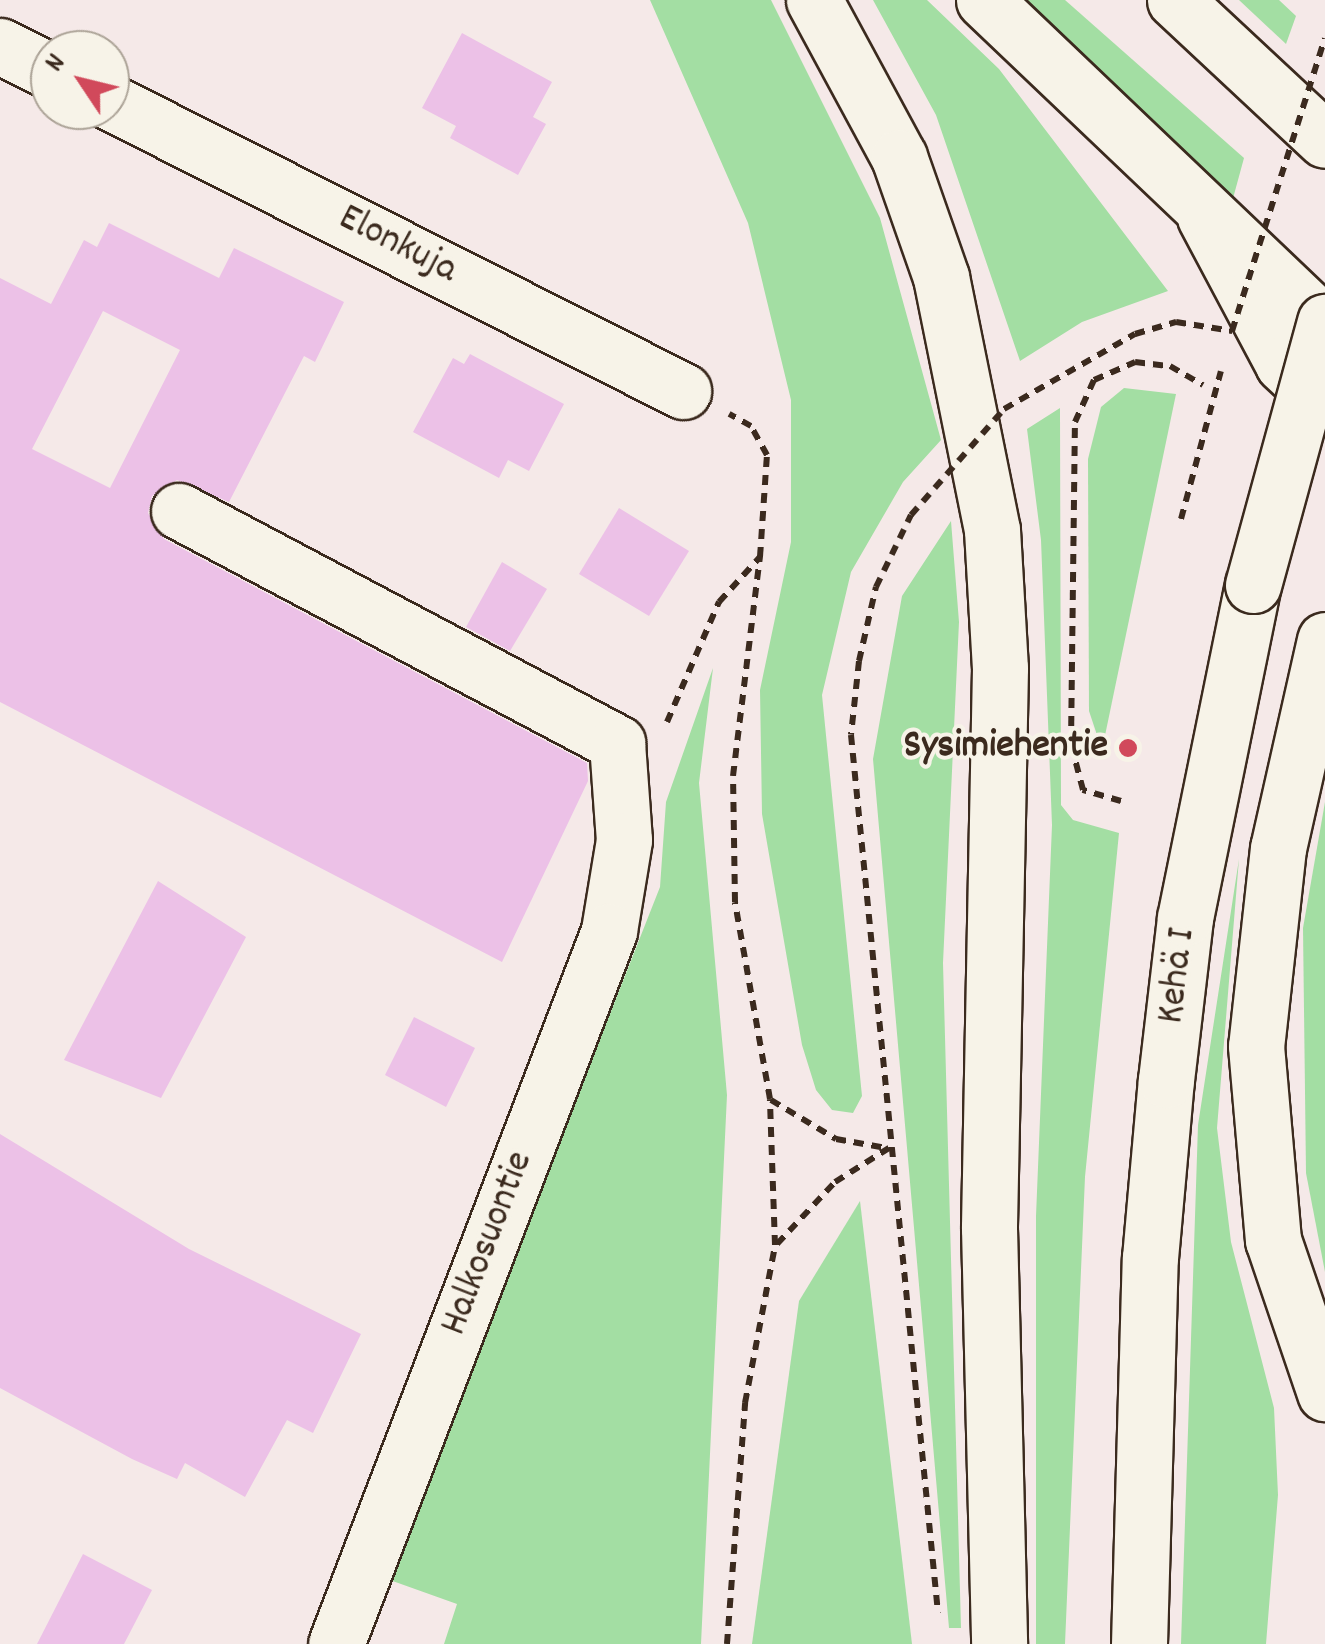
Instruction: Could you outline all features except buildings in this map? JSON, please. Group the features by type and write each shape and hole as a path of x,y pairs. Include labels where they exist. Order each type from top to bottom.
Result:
{"main road":[{"path":"814,0 899,157 941,277 992,530 1000,668 988,1228 999,1644"},
{"path":"984,0 1325,324"},
{"path":"1175,0 1325,140"},
{"path":"0,46 30,61"},
{"name":"Elonkuja","path":"130,112 684,392"},
{"path":"1197,201 1282,364 1325,402"},
{"name":"Kehä I","path":"1139,1644 1150,1258 1185,918 1253,585 1325,324"},
{"name":"Halkosuontie","path":"179,511 618,744 624,840 609,931 336,1644"},
{"path":"1324,644 1278,848 1256,1046 1273,1240 1325,1393"}],"path":[{"path":"1181,519 1232,331 1325,38"},
{"path":"939,1624 851,735 859,661 876,586 911,515 1004,409 1135,334 1176,322 1232,331"},
{"path":"1121,801 1083,790 1071,744 1075,422 1094,380 1135,362 1170,366 1203,385"},
{"path":"684,392 752,426 767,455 760,557 733,776 736,902 770,1099 775,1245 748,1386 727,1644"},
{"path":"665,728 719,602 760,557"},
{"path":"770,1099 836,1139 889,1148"},
{"path":"775,1245 834,1182 889,1148"}],"green space":[{"path":"650,0 771,0 880,218 941,440 903,482 851,572 822,695 862,1096 853,1113 832,1110 816,1090 802,1045 762,814 760,690 791,542 791,400 748,223"},
{"path":"873,0 927,0 999,69 1168,291 1082,322 1020,361 936,115"},
{"path":"1010,0 1065,0 1244,158 1229,213"},
{"path":"1239,0 1279,0 1296,16 1286,44"},
{"path":"1124,388 1176,394 1102,750 1089,711 1088,459 1101,407"},
{"path":"1060,408 1061,805 1073,820 1119,833 1085,1177 1065,1644 1036,1644 1036,1216 1052,825 1041,540 1027,429"},
{"path":"951,521 959,622 943,963 961,1628 949,1628 873,759 902,596"},
{"path":"713,668 699,783 727,1095 701,1644 444,1644 457,1604 387,1579 660,887 666,802"},
{"path":"1325,802 1325,1272 1306,1173 1303,928"},
{"path":"1239,859 1217,1128 1231,1242 1274,1408 1278,1495 1266,1644 1181,1644 1198,1125"},
{"path":"860,1201 912,1644 752,1644 799,1301"}],"place":[{"name":"Sysimiehentie","path":"1128,748"}]}
